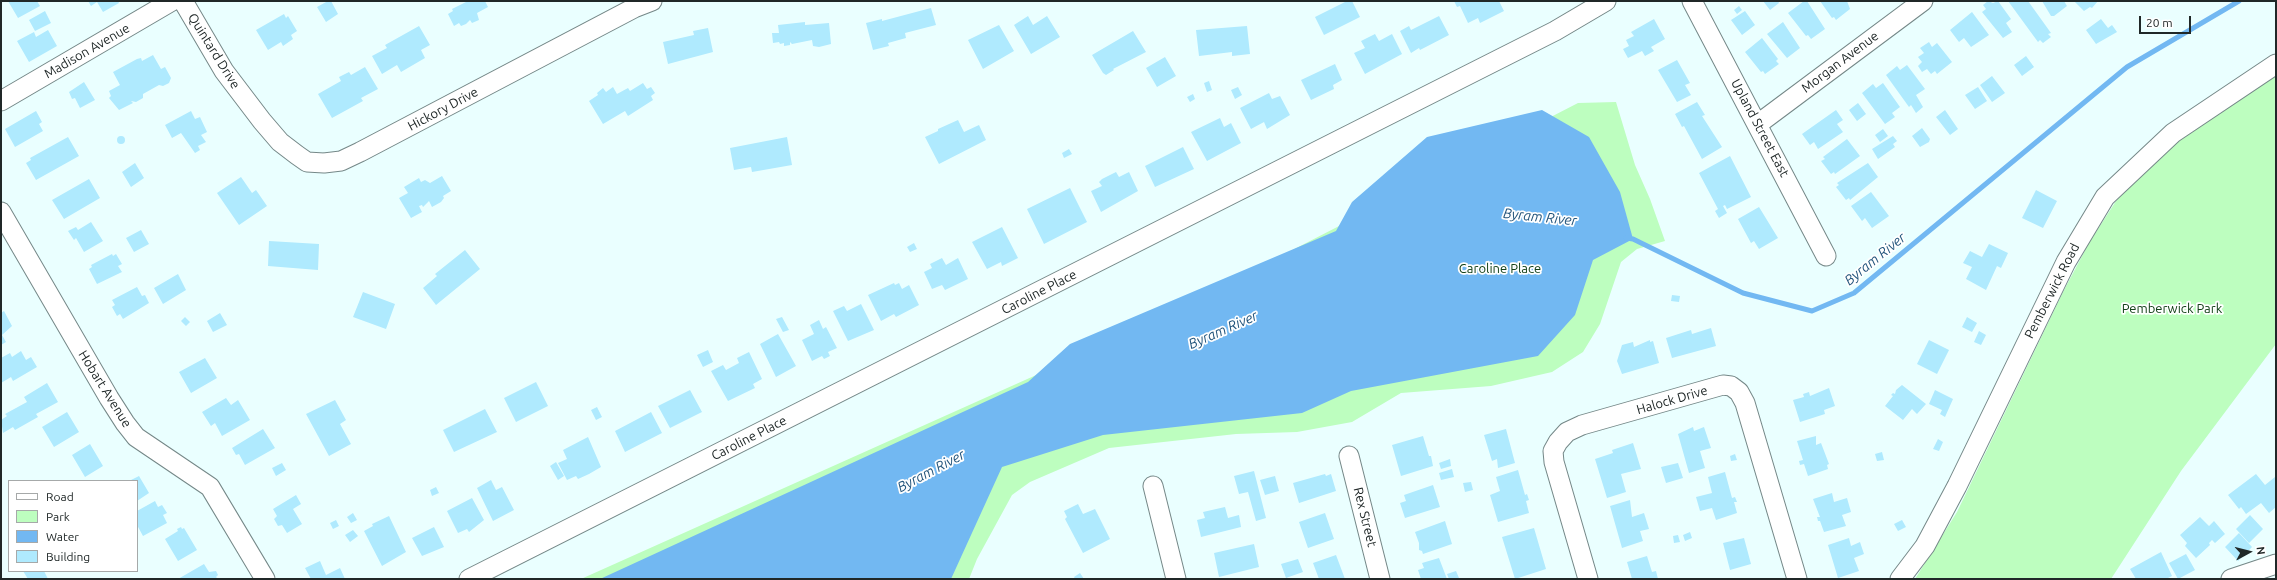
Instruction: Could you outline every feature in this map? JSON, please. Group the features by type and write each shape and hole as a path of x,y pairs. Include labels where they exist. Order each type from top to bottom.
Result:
{"street":[{"name":"Madison Avenue","path":"1,101 172,1"},
{"name":"Quintard Drive","path":"183,1 224,71 246,101"},
{"name":"Hickory Drive","path":"246,101 280,142 307,162 324,163 342,161 634,8 652,1"},
{"name":"Caroline Place","path":"469,579 1548,34 1606,1"},
{"name":"Upland Street East","path":"1692,1 1758,124 1826,256"},
{"name":"Morgan Avenue","path":"1758,124 1922,1"},
{"name":"Pemberwick Road","path":"1900,579 1925,546 1957,486 2066,262 2105,197 2173,133 2276,64"},
{"name":"Hobart Avenue","path":"1,212 125,423 136,437 210,487 264,579"},
{"name":"Halock Drive","path":"1588,579 1554,462 1553,451 1558,442 1567,432 1582,425 1724,385 1732,386 1739,392 1745,403 1796,579"},
{"name":"Rex Street","path":"1349,456 1380,579"},
{"path":"1153,486 1176,579"},
{"path":"2231,579 2276,564"}],"green space":[{"name":"Pemberwick Park","path":"2276,75 2276,344 2181,471 2111,579 1915,579 1957,512 2063,292 2089,243 2116,201 2168,148"},
{"name":"Caroline Place","path":"1616,102 1635,165 1650,199 1665,241 1637,249 1621,262 1600,324 1583,352 1552,372 1491,386 1401,393 1352,422 1297,432 1236,434 1109,448 1030,482 1012,495 977,559 969,579 581,579 1063,363 1106,346 1578,103"}],"water":[{"name":"Caroline Place","path":"1542,110 1589,137 1620,192 1633,239 1593,260 1575,315 1538,356 1351,391 1302,413 1103,435 1002,467 951,579 600,579 1028,382 1070,344 1336,231 1352,202 1427,137"}],"building":[{"path":"8,1 37,1 40,6 18,18"},
{"path":"88,1 118,1 119,3 103,12 97,2 91,6"},
{"path":"331,1 338,14 326,22 317,7"},
{"path":"468,1 485,1 488,7 477,13 479,20 472,23 470,20 461,26 459,23 454,26 448,14 453,11 452,9"},
{"path":"1347,1 1352,1 1360,17 1324,35 1315,17"},
{"path":"1454,1 1499,1 1504,11 1480,23 1478,18 1468,23 1460,6 1457,7"},
{"path":"1763,1 1778,1 1779,3 1770,10"},
{"path":"1804,1 1807,1 1825,29 1811,39 1808,35 1806,36 1788,13"},
{"path":"1820,1 1847,1 1850,9 1836,20 1834,17 1832,18"},
{"path":"1988,1 1993,3 1998,1 2011,19 2006,23 2012,32 2003,38 1982,12 1986,9 1983,5"},
{"path":"2008,1 2028,1 2051,33 2048,34 2051,37 2043,43 2040,40 2038,42"},
{"path":"2042,1 2064,1 2067,6 2054,16 2051,16"},
{"path":"2074,1 2098,1 2092,8 2090,7 2084,11"},
{"path":"1739,6 1742,10 1737,14 1734,10"},
{"path":"931,8 936,25 905,33 906,38 888,43 889,46 873,50 866,23 882,19 882,21"},
{"path":"45,11 51,23 35,31 29,20"},
{"path":"1745,11 1755,25 1742,35 1731,20"},
{"path":"1972,12 1989,35 1971,47 1964,38 1959,42 1950,30"},
{"path":"284,14 286,18 288,16 297,31 291,35 293,39 283,46 281,42 268,50 256,30"},
{"path":"1028,16 1033,25 1047,16 1060,37 1031,54 1014,25"},
{"path":"1439,16 1449,35 1411,53 1400,31 1409,26 1411,30"},
{"path":"1654,19 1665,39 1651,47 1654,51 1645,56 1642,51 1628,58 1623,49 1629,46 1626,40 1634,36 1631,32"},
{"path":"2101,19 2108,28 2112,25 2117,32 2096,44 2086,30"},
{"path":"805,22 805,25 829,23 831,44 819,47 813,46 812,40 792,44 790,42 790,45 784,46 784,43 773,43 772,33 779,33 778,25"},
{"path":"1783,22 1800,48 1787,58 1767,34"},
{"path":"999,25 1014,51 983,69 968,40"},
{"path":"419,26 430,45 421,50 425,58 401,72 397,65 382,74 372,56 387,48 385,45"},
{"path":"1247,26 1250,54 1232,56 1232,52 1199,56 1196,30"},
{"path":"708,28 713,52 668,64 663,42 694,35 693,31"},
{"path":"48,30 57,46 29,62 17,41 34,32 36,37"},
{"path":"1133,31 1146,52 1113,69 1114,70 1106,75 1103,73 1092,55"},
{"path":"1375,34 1379,41 1392,34 1402,54 1365,74 1354,53 1365,48 1361,41"},
{"path":"1762,38 1778,59 1776,61 1779,64 1765,74 1763,71 1761,72 1745,52"},
{"path":"1929,42 1932,47 1937,43 1952,62 1937,74 1935,71 1931,74 1927,69 1922,72 1918,66 1922,62 1918,57 1924,53 1920,48"},
{"path":"153,55 161,69 165,67 171,78 169,83 163,86 159,85 143,94 143,98 136,102 131,101 133,103 119,110 109,98 111,96 109,91 120,85 113,72 137,59 141,58 142,61"},
{"path":"2026,56 2034,67 2022,76 2014,65"},
{"path":"1165,57 1176,76 1157,87 1146,68"},
{"path":"1677,60 1690,83 1685,85 1691,95 1677,102 1658,70"},
{"path":"1335,64 1342,80 1333,85 1334,89 1311,100 1301,80"},
{"path":"1907,65 1925,89 1916,95 1923,107 1916,113 1911,105 1909,107 1886,75 1897,66 1900,70"},
{"path":"365,67 378,89 361,98 363,101 332,118 318,94 341,81 339,77 349,72 351,75"},
{"path":"1992,76 2005,93 1992,102 1980,85"},
{"path":"1209,81 1212,90 1207,92 1204,83"},
{"path":"84,82 95,100 80,108 75,98 72,99 69,92"},
{"path":"643,83 647,89 651,87 655,93 651,96 653,100 628,116 625,111 603,124 589,101 598,95 597,93 603,88 606,92 613,87 617,94 628,88 630,91"},
{"path":"1883,83 1900,107 1892,113 1895,117 1885,124 1862,93 1873,84 1876,88"},
{"path":"1238,87 1242,95 1235,99 1231,90"},
{"path":"1978,87 1987,101 1975,109 1965,95"},
{"path":"1269,93 1272,99 1280,96 1290,115 1267,129 1264,122 1251,129 1240,108"},
{"path":"1193,94 1195,99 1190,102 1187,97"},
{"path":"1697,102 1705,115 1702,116 1722,147 1702,159 1684,126 1682,127 1675,114"},
{"path":"1858,103 1866,114 1857,121 1849,110"},
{"path":"1836,110 1843,120 1837,124 1843,132 1818,149 1814,142 1810,145 1802,134"},
{"path":"1945,110 1958,129 1950,135 1936,117"},
{"path":"36,111 42,122 39,124 43,131 15,147 5,129"},
{"path":"191,111 195,119 200,117 207,132 201,135 206,142 198,146 200,150 195,153 181,133 172,138 165,125"},
{"path":"1220,118 1224,127 1231,123 1241,143 1207,161 1191,132"},
{"path":"958,120 964,132 979,125 986,140 939,164 925,137"},
{"path":"1922,128 1930,139 1929,142 1920,147 1912,136"},
{"path":"1883,129 1888,136 1880,142 1875,135"},
{"path":"121,136 124,137 124,143 121,144 118,143 117,140 118,137"},
{"path":"1893,136 1897,141 1893,144 1895,147 1878,159 1872,149"},
{"path":"68,137 79,156 36,180 26,163 31,160 30,158"},
{"path":"787,137 792,165 752,172 751,167 734,170 730,148"},
{"path":"1847,139 1860,156 1835,174 1834,172 1831,174 1821,161 1825,159 1823,157"},
{"path":"1183,147 1194,169 1155,187 1145,166"},
{"path":"1069,149 1072,154 1064,158 1062,153"},
{"path":"1730,156 1751,197 1727,209 1725,205 1723,206 1727,213 1719,218 1715,211 1718,209 1699,173"},
{"path":"135,163 144,178 131,187 122,172"},
{"path":"1868,163 1878,177 1850,200 1849,198 1846,200 1836,187 1839,185 1837,183"},
{"path":"1116,172 1119,177 1129,172 1138,191 1101,212 1091,191 1102,186 1099,182 1102,179"},
{"path":"442,176 451,191 443,196 444,198 441,202 432,207 429,201 423,207 422,205 419,206 422,212 411,218 399,198 408,193 404,187 419,178 421,182 425,180 430,183"},
{"path":"241,177 252,193 256,190 267,206 239,225 217,193"},
{"path":"89,179 100,198 64,219 52,200"},
{"path":"1070,188 1087,222 1044,244 1027,209"},
{"path":"2036,190 2057,201 2043,228 2022,218"},
{"path":"1871,192 1889,216 1872,228 1865,218 1862,221 1851,206"},
{"path":"1759,207 1778,238 1759,249 1754,241 1751,243 1738,219"},
{"path":"91,222 103,241 84,252 76,238 74,240 68,231 76,227 78,230"},
{"path":"1002,227 1018,258 1002,266 1001,262 987,269 972,242"},
{"path":"141,230 149,244 134,252 126,238"},
{"path":"269,241 319,244 318,270 268,266"},
{"path":"914,243 917,249 910,252 907,247"},
{"path":"1989,244 2008,253 2001,268 1997,266 1986,290 1966,279 1972,267 1963,263 1970,251 1982,257"},
{"path":"465,250 480,269 436,305 423,288 437,276 435,274"},
{"path":"112,254 113,256 116,254 122,264 118,266 122,272 97,284 89,269 92,267 91,265"},
{"path":"942,258 946,265 958,258 968,279 945,290 942,285 932,289 924,272 932,268 930,264"},
{"path":"178,274 186,290 163,304 154,288"},
{"path":"894,283 895,285 899,283 902,289 909,285 919,305 896,317 894,314 881,321 868,295"},
{"path":"137,287 142,296 145,295 149,303 123,319 120,314 117,316 112,307 115,305 112,300"},
{"path":"363,292 395,304 386,329 353,317"},
{"path":"1672,295 1680,296 1679,302 1671,301"},
{"path":"861,304 874,330 848,341 833,311 844,306 847,311"},
{"path":"4,311 12,326 2,335 6,342 1,345 1,313"},
{"path":"220,313 227,325 213,332 207,321"},
{"path":"185,317 190,322 186,326 181,321"},
{"path":"782,317 789,330 783,332 776,319"},
{"path":"1967,317 1977,323 1972,332 1962,327"},
{"path":"819,320 823,329 826,327 837,348 828,352 830,356 824,359 822,356 812,361 802,340 814,334 810,325"},
{"path":"1711,328 1716,346 1672,358 1666,338 1691,330 1692,334"},
{"path":"1979,331 1986,335 1981,345 1974,342"},
{"path":"778,334 796,366 776,377 760,344"},
{"path":"1650,340 1650,342 1653,341 1659,363 1622,374 1617,361 1622,345 1633,342 1634,347"},
{"path":"1929,340 1949,350 1937,374 1917,364"},
{"path":"708,350 713,362 703,367 697,355"},
{"path":"21,351 26,360 31,357 37,367 13,381 11,377 1,383 1,358 10,353 12,357"},
{"path":"749,352 762,379 753,384 755,388 728,401 711,371 723,365 726,370 739,363 737,358"},
{"path":"205,358 217,378 191,393 179,372"},
{"path":"536,382 548,406 516,422 504,398"},
{"path":"47,383 58,402 36,414 38,417 15,430 13,427 3,433 1,420 7,416 5,414 27,402 24,397"},
{"path":"1902,385 1926,404 1917,414 1912,409 1903,420 1885,406 1893,396 1891,395 1893,393 1895,394 1896,390"},
{"path":"1829,388 1835,406 1824,410 1825,414 1800,422 1793,400 1804,397 1803,394 1809,392 1810,396"},
{"path":"690,390 702,412 670,428 658,406"},
{"path":"1935,390 1953,399 1945,417 1940,414 1942,410 1929,404"},
{"path":"226,398 231,405 238,400 250,420 222,436 215,423 211,426 202,412"},
{"path":"335,400 346,420 340,424 351,444 329,456 306,414"},
{"path":"597,407 602,417 596,420 591,410"},
{"path":"485,409 497,432 454,452 443,430"},
{"path":"67,412 79,432 54,447 42,427"},
{"path":"651,412 662,433 625,452 615,431"},
{"path":"1693,427 1694,431 1704,427 1711,448 1700,451 1705,468 1689,473 1678,434"},
{"path":"263,429 275,448 245,465 239,454 236,455 232,448"},
{"path":"1506,429 1515,463 1498,468 1497,459 1492,461 1484,435"},
{"path":"1423,436 1429,456 1431,456 1433,466 1401,476 1392,445"},
{"path":"1816,436 1816,445 1821,443 1829,464 1827,465 1828,469 1808,476 1804,464 1800,465 1799,461 1803,460 1797,441"},
{"path":"588,437 601,467 578,479 576,476 567,480 558,463 567,459 563,450"},
{"path":"1938,439 1943,442 1939,451 1933,449"},
{"path":"1633,443 1641,469 1621,474 1626,492 1607,498 1595,459 1613,453 1612,450"},
{"path":"90,444 103,466 85,477 72,455"},
{"path":"1882,452 1884,460 1877,461 1875,454"},
{"path":"1735,454 1737,460 1731,461 1730,456"},
{"path":"1450,459 1451,466 1441,469 1439,463"},
{"path":"556,462 564,476 558,480 550,466"},
{"path":"282,463 286,470 276,476 272,468"},
{"path":"1678,463 1683,478 1666,483 1661,467"},
{"path":"1452,469 1454,477 1441,480 1439,473"},
{"path":"1518,470 1525,495 1527,494 1529,500 1526,501 1529,513 1498,522 1490,495 1500,491 1496,477"},
{"path":"1254,471 1266,518 1256,521 1248,492 1239,494 1234,476"},
{"path":"1725,472 1732,498 1735,497 1737,502 1734,502 1737,513 1716,520 1712,508 1700,511 1696,497 1712,493 1708,477"},
{"path":"1325,474 1326,476 1331,474 1336,491 1299,503 1293,483"},
{"path":"2256,474 2265,485 2275,477 2276,478 2276,507 2269,513 2261,503 2246,514 2241,507 2239,509 2228,495"},
{"path":"139,476 149,493 138,500 138,480 131,480"},
{"path":"1275,476 1279,491 1265,495 1260,480"},
{"path":"491,480 496,490 502,487 514,510 493,521 477,488"},
{"path":"1471,482 1473,490 1465,492 1463,483"},
{"path":"1433,485 1440,507 1405,518 1400,503 1406,501 1404,495"},
{"path":"436,487 439,493 432,496 430,490"},
{"path":"1832,493 1834,502 1847,498 1851,512 1842,515 1846,526 1824,532 1820,521 1818,521 1817,517 1820,517 1813,499"},
{"path":"296,495 301,504 293,509 302,524 287,533 282,525 278,526 274,519 277,516 273,509"},
{"path":"472,498 484,520 469,532 467,529 458,533 447,511"},
{"path":"1630,500 1632,517 1644,513 1649,529 1640,531 1643,541 1622,548 1610,506"},
{"path":"155,501 158,507 162,505 167,513 163,515 167,523 143,536 138,527 138,510"},
{"path":"1078,504 1083,514 1095,509 1110,539 1083,553 1065,519 1067,517 1064,511"},
{"path":"1225,507 1228,518 1239,515 1241,527 1201,537 1197,520 1205,518 1203,512"},
{"path":"353,513 357,520 351,523 347,517"},
{"path":"1325,513 1334,539 1308,548 1299,522"},
{"path":"2250,515 2263,529 2249,543 2236,529"},
{"path":"389,516 406,552 382,566 364,531 373,526 372,524"},
{"path":"2200,517 2209,526 2214,521 2225,534 2215,543 2212,540 2209,543 2210,545 2196,558 2185,546 2187,543 2180,535"},
{"path":"336,520 339,526 333,529 330,523"},
{"path":"1902,520 1906,527 1898,531 1894,524"},
{"path":"1445,521 1452,544 1423,554 1422,551 1419,550 1419,543 1415,532"},
{"path":"181,527 182,529 184,528 197,550 178,561 165,539 178,531 177,529"},
{"path":"434,527 444,547 422,556 412,538"},
{"path":"1534,528 1546,569 1515,579 1502,537"},
{"path":"353,530 358,536 350,542 345,535"},
{"path":"1690,532 1692,538 1685,541 1683,535"},
{"path":"2239,533 2252,547 2238,561 2225,547"},
{"path":"1678,535 1680,542 1674,543 1673,536"},
{"path":"1744,538 1751,564 1730,570 1723,543"},
{"path":"1849,538 1851,546 1860,542 1864,554 1854,558 1859,571 1838,578 1828,545"},
{"path":"1254,544 1259,567 1219,577 1214,553"},
{"path":"2161,552 2172,576 2166,579 2136,579 2130,569"},
{"path":"2186,554 2195,570 2178,579 2169,563"},
{"path":"1336,555 1345,579 1319,579 1313,563"},
{"path":"1647,556 1652,572 1656,571 1658,579 1632,579 1627,562"},
{"path":"1439,558 1447,579 1421,579 1418,570 1424,568 1422,563"},
{"path":"1298,559 1303,572 1286,578 1281,564"},
{"path":"320,561 326,575 340,568 345,579 311,579 305,568"},
{"path":"204,564 209,572 216,571 218,575 216,577 217,578 178,579"},
{"path":"1456,571 1459,578 1449,579 1447,574"},
{"path":"24,572 44,572 48,579 28,579"},
{"path":"1080,573 1084,579 1075,579 1074,577"}],"waterway":[{"name":"Byram River","path":"1626,238 1633,239 1743,293 1812,311 1854,293 2127,67 2239,1"}]}
